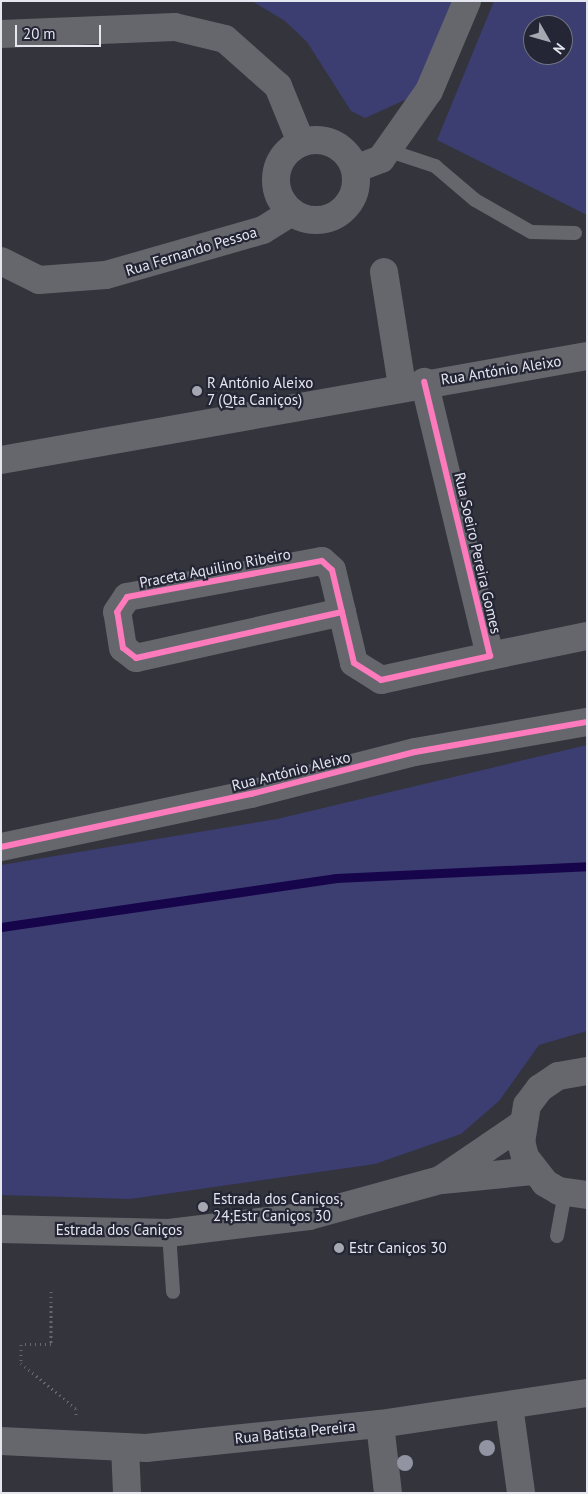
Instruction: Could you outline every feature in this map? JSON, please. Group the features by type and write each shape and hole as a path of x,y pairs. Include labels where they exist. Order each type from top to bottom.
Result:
{"street":[{"path":"355,169 381,159 429,90 467,1"},
{"path":"1,34 175,27 225,39 278,86 301,142"},
{"path":"314,139 340,147 355,169 354,194 338,213 314,220 292,212 278,192 277,168 286,152 301,142 314,139"},
{"name":"Rua Fernando Pessoa","path":"1,261 39,280 106,275 263,230 292,212"},
{"name":"Rua Soeiro Pereira Gomes","path":"342,612 354,663 381,680 490,656 413,384 384,272"},
{"name":"Rua António Aleixo","path":"1,460 413,384 587,356"},
{"name":"Praceta Aquilino Ribeiro","path":"322,561 332,570 342,612 136,658 123,648 117,612 127,597 322,561"},
{"path":"490,656 587,636"},
{"name":"Rua António Aleixo","path":"1,847 251,794 415,752 587,722"},
{"name":"Estrada dos Caniços","path":"440,1180 521,1125 540,1088 558,1076 587,1071"},
{"path":"521,1125 525,1157 533,1171 578,1196"},
{"name":"Estrada dos Caniços","path":"1,1229 168,1232 309,1216 440,1180 533,1171"},
{"name":"Rua Batista Pereira","path":"1,1441 125,1447 380,1424 587,1393"},
{"path":"509,1406 521,1493"},
{"path":"380,1424 388,1493"},
{"path":"125,1447 127,1493"}],"lane":[{"path":"387,150 435,166 475,200 531,232 575,233"},
{"path":"558,1236 578,1196"},
{"path":"168,1232 173,1292"}],"path":[{"path":"51,1291 51,1344 21,1344 21,1363 76,1409"}],"shaded area":[{"path":"252,1 460,1 430,73 407,99 365,118 351,111 307,42 285,21"},
{"path":"494,1 587,1 587,215 437,140"},
{"path":"587,745 587,1031 539,1045 499,1101 461,1134 375,1164 130,1199 1,1195 1,865 277,819"}],"waterway":[{"path":"1,927 336,878 587,866"}],"cycle path":[{"path":"342,612 136,658 123,648 117,612 127,597 322,561 332,570 342,612 354,663 381,680 490,656 424,382"},
{"path":"1,847 251,794 415,752 587,722"}],"place":[{"name":"R António Aleixo 7 (Qta Caniços)","path":"197,391"},
{"name":"Estrada dos Caniços, 24;Estr Caniços 30","path":"203,1207"},
{"name":"Estr Caniços 30","path":"339,1248"}]}
